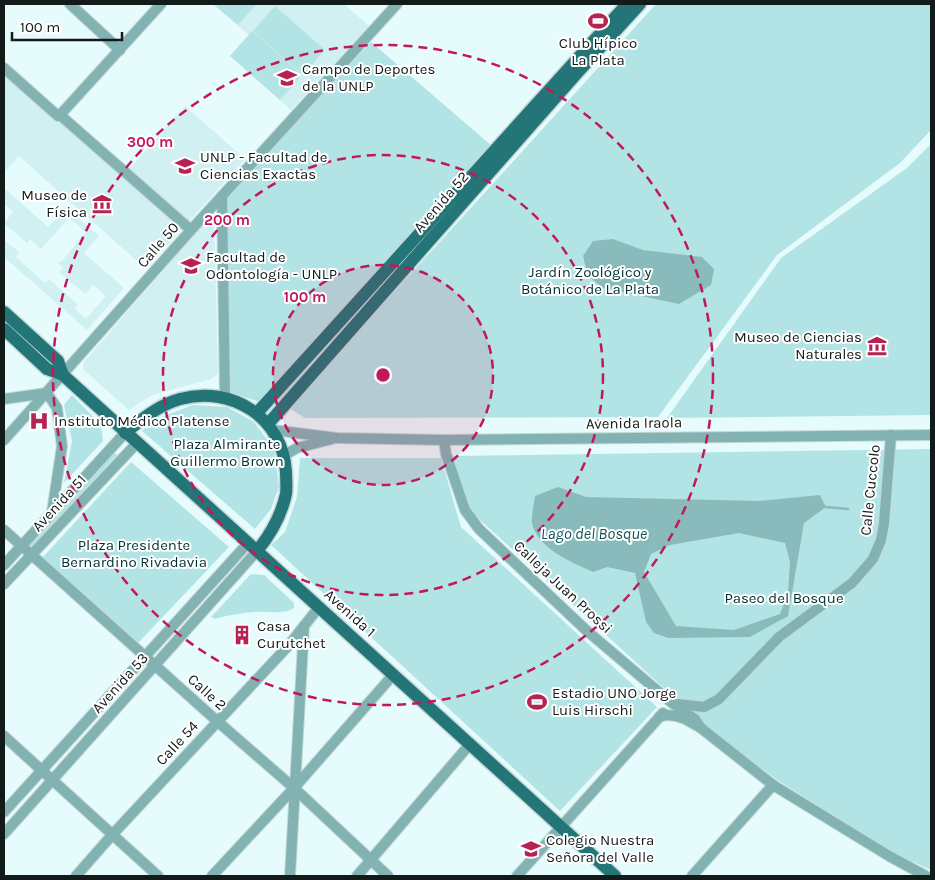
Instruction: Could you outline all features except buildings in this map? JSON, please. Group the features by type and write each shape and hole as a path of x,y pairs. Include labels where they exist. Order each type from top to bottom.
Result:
{"main road":[{"name":"Avenida 52","path":"257,413 627,4"},
{"name":"Avenida 52","path":"270,427 571,80 640,4"},
{"name":"Avenida 1","path":"4,312 58,360 63,375"},
{"name":"Avenida 1","path":"4,329 47,369 63,375 615,876"},
{"path":"125,432 149,414 169,403 198,396 225,397 257,413 270,427 279,442 285,463 286,493 277,523 269,536 252,547"}],"street":[{"path":"70,4 120,50"},
{"path":"60,115 161,4"},
{"name":"Calle 50","path":"4,440 191,230 397,4"},
{"path":"4,68 191,230"},
{"path":"222,196 225,397"},
{"path":"4,399 47,393 57,408 62,446 52,512"},
{"name":"Avenida Iraola","path":"270,427 337,438 444,440 931,435"},
{"name":"Avenida 51","path":"4,565 125,432"},
{"name":"Calle Cuccolo","path":"672,703 704,707 719,699 779,637 852,584 873,559 881,540 884,523 891,435"},
{"name":"Avenida Iraola","path":"283,456 297,448 337,438"},
{"name":"Calleja Juan Prossi","path":"444,440 446,454 465,510 479,529 587,631 672,703 695,718 701,728"},
{"name":"Avenida 51","path":"4,584 137,443"},
{"name":"Calle 2","path":"4,530 294,788 388,876"},
{"name":"Avenida 53","path":"4,812 146,657 252,547"},
{"name":"Avenida 53","path":"4,834 155,666 252,547"},
{"name":"Calle 54","path":"76,876 304,626 319,607"},
{"path":"290,876 304,626"},
{"path":"212,876 294,788 393,675"},
{"path":"517,876 672,703"},
{"name":"Calleja Juan Prossi","path":"659,717 667,715 685,718 701,728 773,785 889,856 926,876"},
{"path":"4,736 158,876"},
{"path":"357,876 470,744"},
{"path":"692,876 773,785"}],"shaded area":[{"name":"Campo de Deportes de la UNLP","path":"213,4 344,4 369,26 291,110 230,56 249,35"},
{"name":"UNLP - Facultad de Ciencias Exactas","path":"4,68 124,175 185,106 245,159 146,269 19,156 4,172"},
{"path":"4,188 48,227 66,207 99,236 84,253 124,288 87,330 4,257 4,240 19,252 16,257 45,283 49,279 78,305 75,309 86,319 106,296 93,285 85,294 59,272 63,268 58,263 62,261 86,232 69,218 41,249 30,239 27,243 4,223 13,212 4,203"},
{"name":"Facultad de Odontología - UNLP","path":"214,212 218,374 211,379 152,395 129,410 83,369 83,363"}],"green space":[{"path":"213,4 257,4 238,25"},
{"name":"Jardín Zoológico y Botánico de La Plata","path":"656,4 931,4 931,130 900,163 777,255 658,417 305,418 289,408"},
{"path":"275,6 325,50 303,75 253,31"},
{"path":"252,31 302,75 280,100 230,56"},
{"path":"371,42 492,146 263,403 230,392 225,197"},
{"path":"931,144 931,415 667,418 781,258 907,168"},
{"path":"72,395 101,425 103,441 64,483 72,441 64,405"},
{"name":"Plaza Almirante Guillermo Brown","path":"193,405 227,407 254,422 274,449 279,487 271,509 255,529 142,431 154,420"},
{"name":"Paseo del Bosque","path":"931,449 931,870 891,852 777,780 710,730 468,509 451,456"},
{"path":"113,451 117,455 32,549 28,546"},
{"path":"300,458 441,458 461,527 657,707 560,811 271,545 285,532 297,497"},
{"name":"Plaza Presidente Bernardino Rivadavia","path":"131,462 229,547 138,643 42,558"},
{"path":"251,574 264,575 294,603 294,608 280,612 249,612 215,619 211,617"}],"water":[{"path":"613,239 643,250 702,257 714,269 711,285 679,304 603,288 588,276 583,256 593,241"},
{"name":"Lago del Bosque","path":"558,487 586,497 759,501 820,495 826,507 804,523 788,616 750,637 668,638 654,633 646,622 635,573 607,567 593,572 567,560 543,543 532,524 535,496","holes":["739,533 785,543 790,562 788,593 780,614 734,630 676,626 644,572 651,554 670,545"]}],"waterway":[{"path":"826,507 848,509"}],"place":[{"name":"Club Hípico La Plata","path":"598,21"},
{"name":"Campo de Deportes de la UNLP","path":"287,78"},
{"name":"UNLP - Facultad de Ciencias Exactas","path":"185,166"},
{"name":"Museo de Física","path":"102,204"},
{"name":"Facultad de Odontología - UNLP","path":"191,266"},
{"name":"Museo de Ciencias Naturales","path":"877,346"},
{"name":"Instituto Médico Platense","path":"39,421"},
{"name":"Casa Curutchet","path":"242,635"},
{"name":"Estadio UNO Jorge Luis Hirschi","path":"537,702"},
{"name":"Colegio Nuestra Señora del Valle","path":"531,849"}]}
